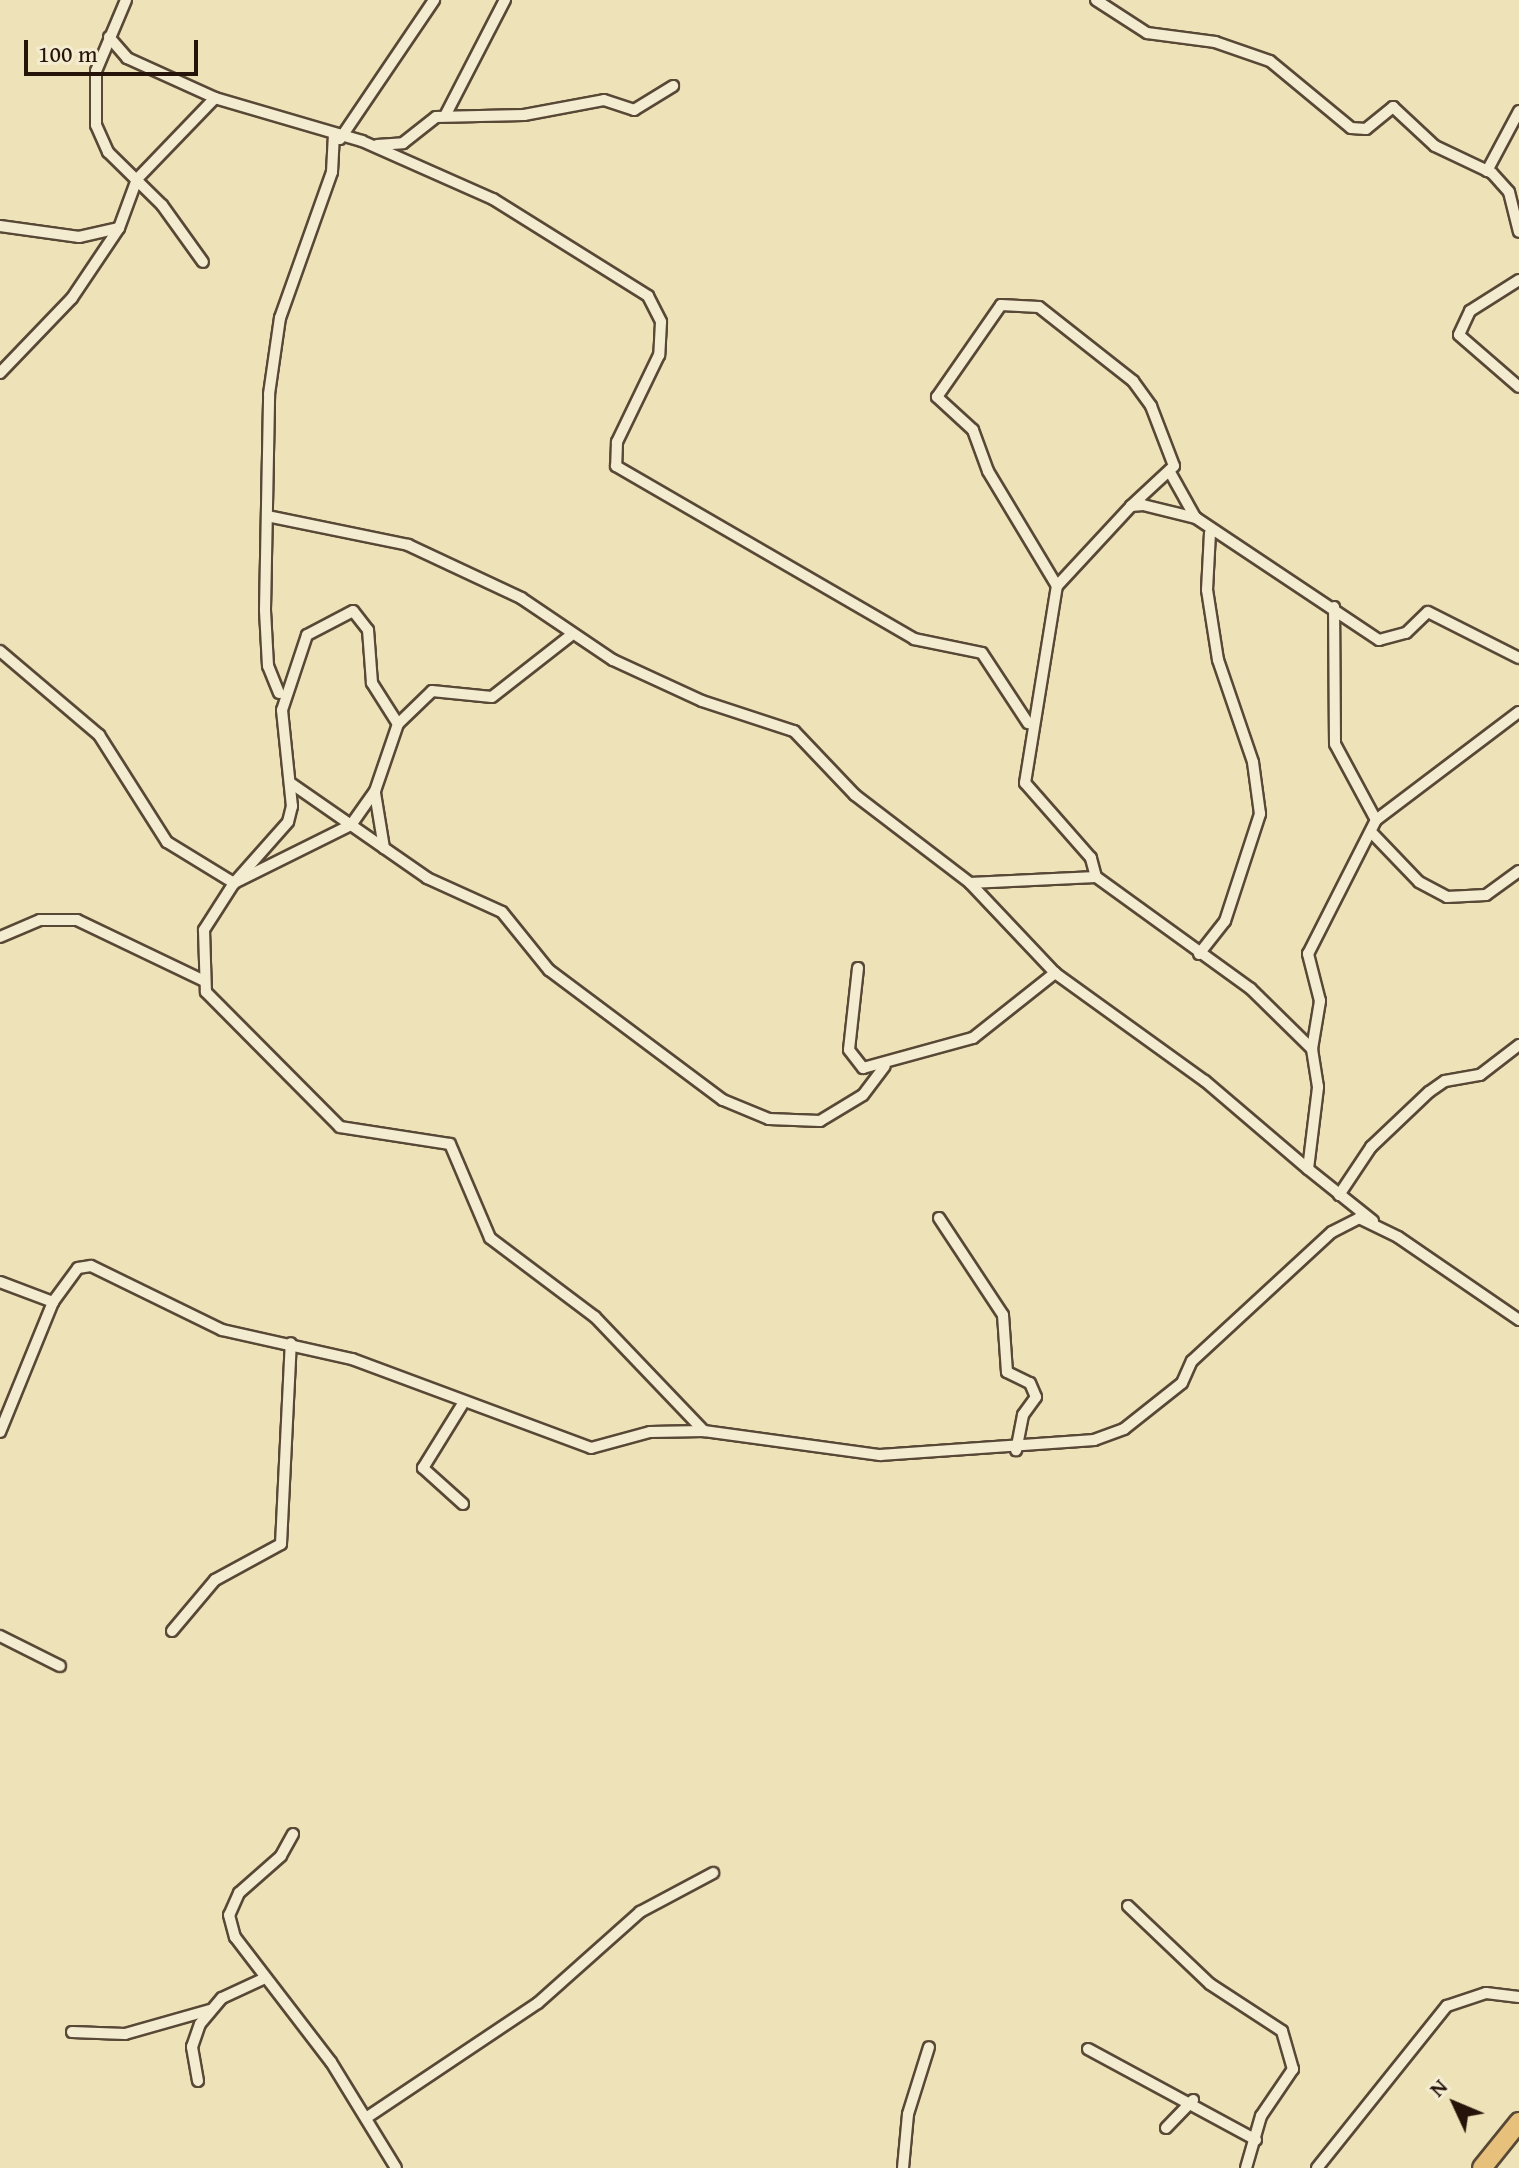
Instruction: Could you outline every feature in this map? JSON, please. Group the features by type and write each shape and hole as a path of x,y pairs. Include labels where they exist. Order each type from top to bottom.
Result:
{"highway":[{"path":"1482,2168 1519,2122"}],"street":[{"path":"126,0 96,71 96,125 108,152 137,179 203,262"},
{"path":"279,693 268,666 265,610 272,517 269,394 280,318 332,172 337,138 434,0"},
{"path":"445,116 505,0"},
{"path":"1096,0 1147,33 1215,42 1270,61 1351,128 1366,129 1393,107 1435,146 1487,171 1509,192 1519,232"},
{"path":"109,37 127,58 215,98 337,138 372,146 493,199 658,305 659,355 614,455 626,476 877,611 914,639 982,653 1029,729"},
{"path":"372,146 403,143 424,122 445,116 524,115 604,100 634,110 673,86"},
{"path":"0,373 43,335 119,228 137,179 215,98"},
{"path":"1487,171 1519,111"},
{"path":"0,226 79,237 119,228"},
{"path":"1519,280 1470,311 1459,335 1519,387"},
{"path":"1057,586 988,471 973,430 937,397 996,309 1032,302 1133,381 1171,442 1171,474 1196,518 1210,533 1334,607 1379,640 1406,633 1428,612 1519,658"},
{"path":"1171,474 1131,506 1057,586 1029,729 1025,783 1091,858 1096,877 1251,989 1312,1049"},
{"path":"1131,506 1196,518"},
{"path":"272,517 408,545 521,598 570,636 702,701 794,731 855,795 970,883 1055,973 1205,1081 1381,1227 1519,1320"},
{"path":"1199,954 1225,921 1260,814 1253,762 1218,660 1207,590 1210,533"},
{"path":"1334,607 1333,732 1339,760 1376,820"},
{"path":"202,980 204,930 234,883 288,822 292,784 283,747 286,695 307,635 347,610 368,630 372,683 398,724"},
{"path":"234,883 351,825 375,791 398,724 432,691 492,697 570,636"},
{"path":"0,651 99,735 159,834 234,883"},
{"path":"1308,1169 1318,1087 1312,1049 1320,1001 1308,954 1373,834 1376,820 1519,712"},
{"path":"292,784 447,889 502,912 549,970 663,1048 723,1100 769,1119 820,1121 863,1095 885,1066"},
{"path":"375,791 384,848"},
{"path":"1373,834 1419,882 1447,897 1486,895 1519,871"},
{"path":"970,883 1096,877"},
{"path":"0,937 40,920 77,920 202,980 340,1127 450,1144 490,1238 595,1317 704,1431"},
{"path":"858,968 851,1060 885,1066 973,1038 1055,973"},
{"path":"1339,1195 1371,1147 1429,1092 1480,1075 1519,1045"},
{"path":"939,1218 1003,1315 1007,1372 1030,1383 1036,1397 1023,1415 1016,1450"},
{"path":"0,1432 3,1396 53,1302 78,1268 91,1266 222,1330 291,1343 591,1448 650,1432 704,1431 880,1455 1016,1450 1124,1429 1182,1383 1192,1361 1332,1232 1359,1218 1381,1227"},
{"path":"0,1282 53,1302"},
{"path":"172,1631 215,1580 281,1544 291,1343"},
{"path":"463,1504 423,1468 464,1402"},
{"path":"0,1636 60,1666"},
{"path":"293,1834 229,1915 235,1937 366,2118 396,2168"},
{"path":"366,2118 538,2003 640,1912 713,1873"},
{"path":"1128,1906 1210,1984 1282,2031 1293,2069 1261,2116 1246,2168"},
{"path":"72,2032 151,2030 210,2010 265,1978"},
{"path":"1317,2168 1447,2006 1486,1993 1519,1997"},
{"path":"198,2081 192,2047 210,2010"},
{"path":"903,2168 908,2114 929,2047"},
{"path":"1088,2049 1193,2100 1256,2140"},
{"path":"1166,2128 1193,2100"}]}
